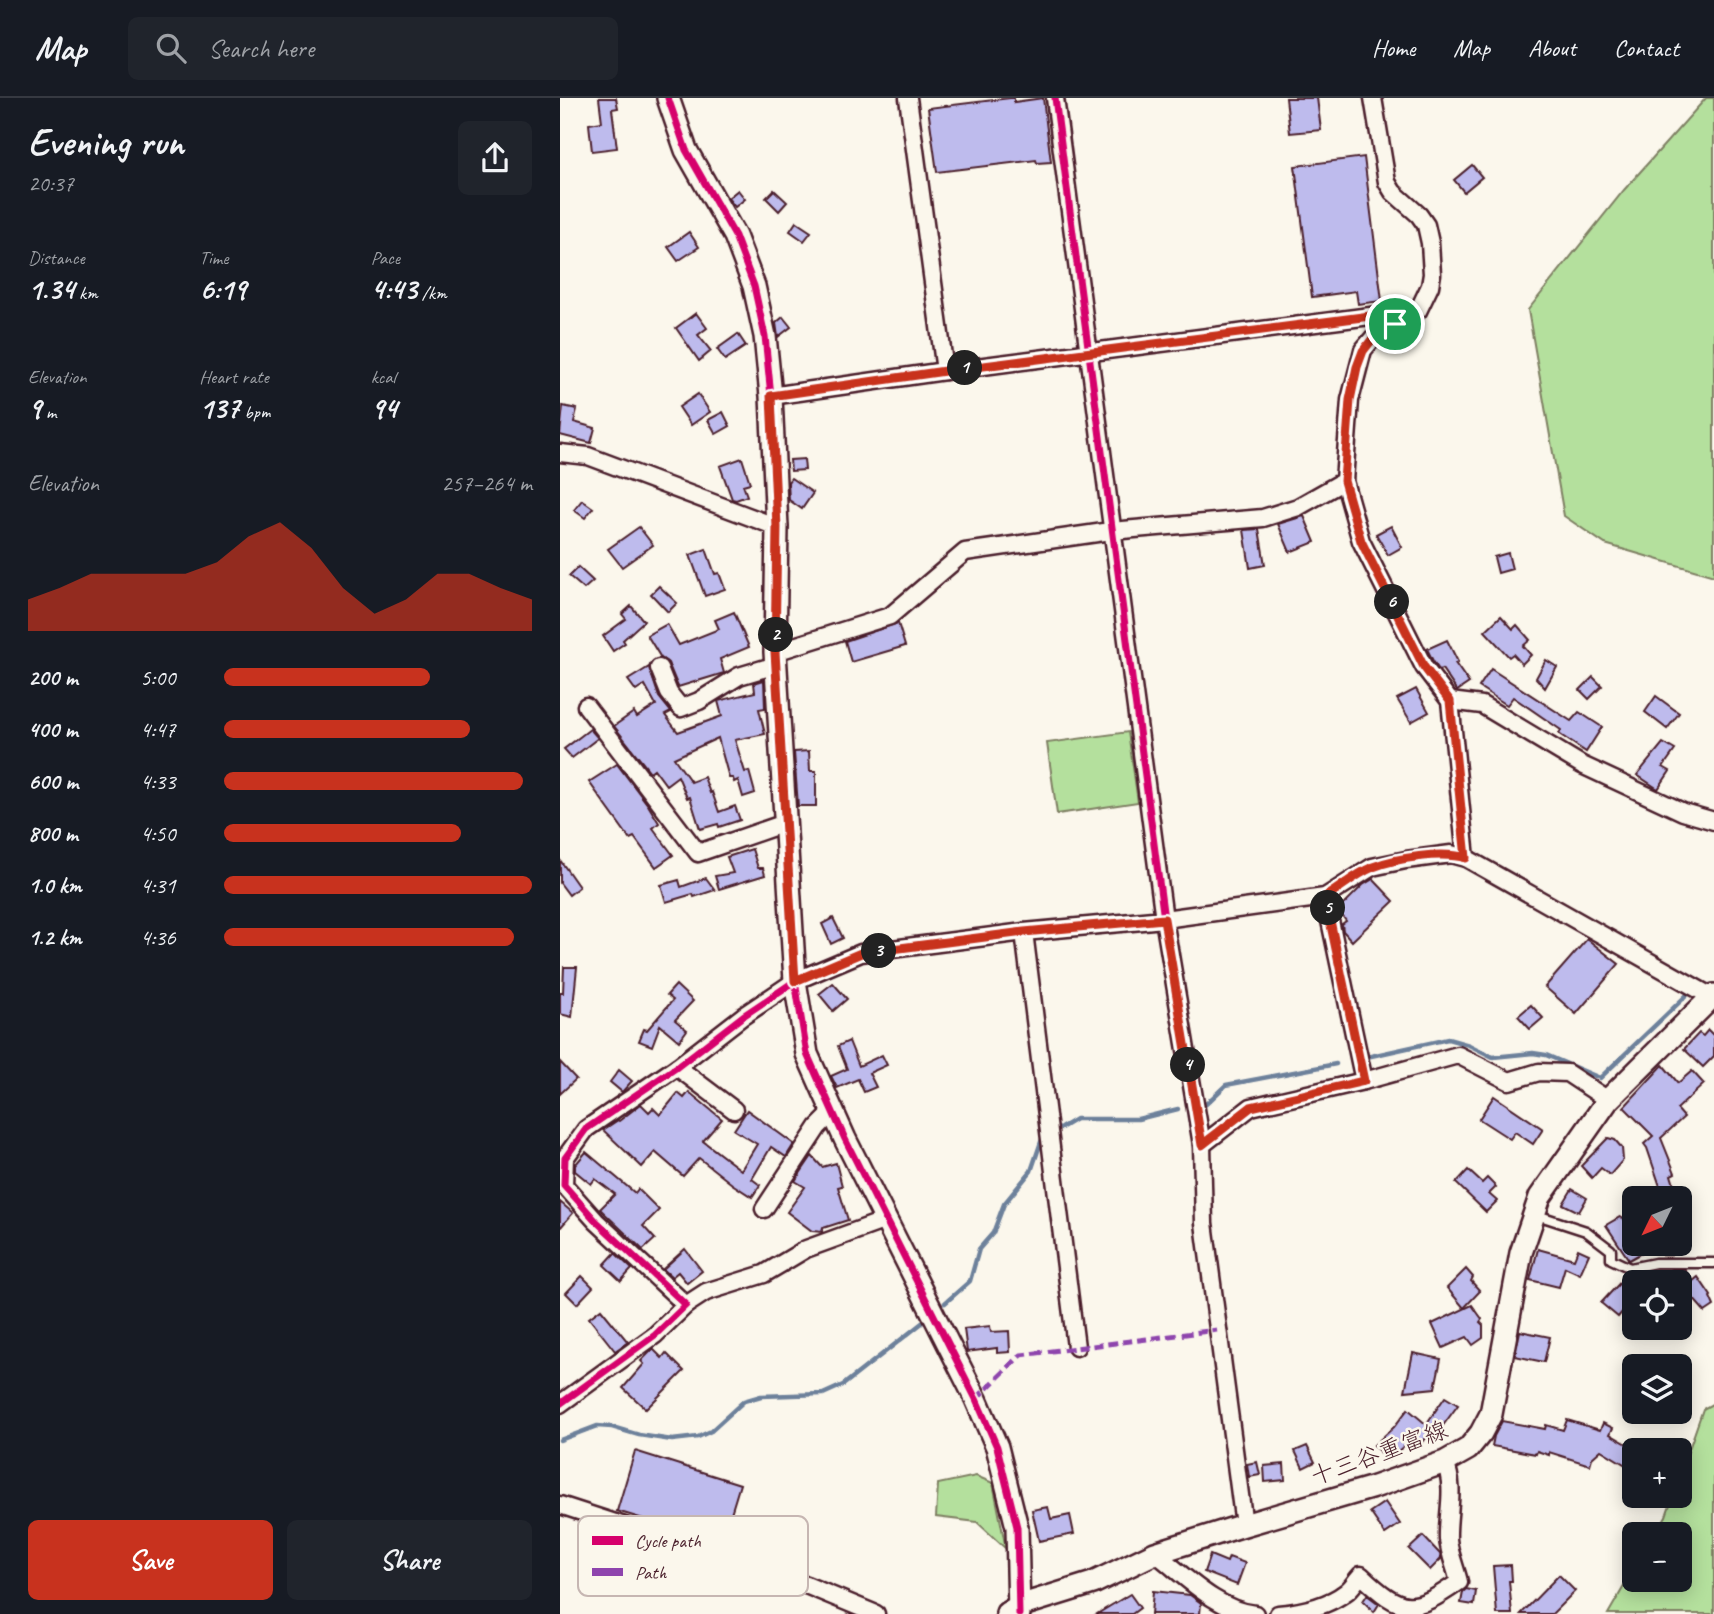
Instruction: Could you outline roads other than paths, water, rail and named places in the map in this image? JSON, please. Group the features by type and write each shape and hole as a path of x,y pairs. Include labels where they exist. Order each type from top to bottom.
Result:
{"street":[{"path":"668,98 686,150 735,236 754,286 765,336 771,396 777,527 776,659 785,823 795,981 807,1054 832,1112 976,1399 997,1447 1017,1527 1014,1611"},
{"path":"908,98 945,371"},
{"path":"1055,98 1164,919 1202,1145 1203,1223 1244,1525"},
{"path":"1373,98 1387,181 1392,192 1419,215 1426,225 1432,274 1430,286 1418,311 1374,337 1363,351 1350,400 1344,481 1361,541 1424,667 1450,701 1466,858"},
{"path":"771,396 1378,315 1395,324"},
{"path":"560,453 588,456 777,527"},
{"path":"659,668 669,693 681,708 776,659 890,615 965,551 1111,531 1263,518 1298,508 1344,481"},
{"path":"1450,701 1482,705 1582,765 1683,812 1714,821"},
{"path":"586,706 698,853 785,823"},
{"path":"686,1306 596,1220 564,1185 565,1158 586,1129 677,1068 743,1016 795,981 861,953 1024,932 1164,919 1325,897 1372,867 1451,854 1466,858 1713,996"},
{"path":"1325,897 1364,1081"},
{"path":"1024,932 1076,1347"},
{"name":"十三谷重富線","path":"1014,1611 1093,1583 1155,1553 1374,1487 1445,1462 1468,1449 1491,1414 1521,1253 1540,1197 1608,1100 1713,996"},
{"path":"1202,1145 1251,1107 1364,1081 1458,1055 1509,1081 1539,1072 1567,1073 1608,1100"},
{"path":"677,1068 734,1110"},
{"path":"764,1209 818,1127 832,1112"},
{"path":"560,1404 655,1335 686,1306 706,1292 764,1274 806,1249 886,1220"},
{"path":"1278,1614 1320,1605 1346,1592 1361,1575 1391,1604 1406,1610 1432,1604 1459,1582 1448,1540 1452,1499 1445,1462"},
{"path":"560,1505 594,1516"},
{"path":"1155,1553 1214,1598 1242,1613 1255,1614"},
{"path":"808,1586 876,1614"}],"lane":[{"path":"1534,1214 1594,1236 1611,1250 1611,1259 1630,1268 1655,1263 1714,1264"}],"waterway":[{"path":"1362,1058 1448,1039 1469,1045 1493,1057 1533,1053 1546,1055 1600,1078 1688,994"},
{"path":"1206,1104 1226,1085 1336,1064"},
{"path":"1061,1128 1076,1119 1138,1119 1178,1109"},
{"path":"945,1303 970,1281 979,1249 993,1233 1004,1204 1031,1171 1042,1139"},
{"path":"560,1440 597,1426 672,1440 698,1437 711,1431 744,1401 761,1396 823,1394 843,1385 922,1323"}]}
